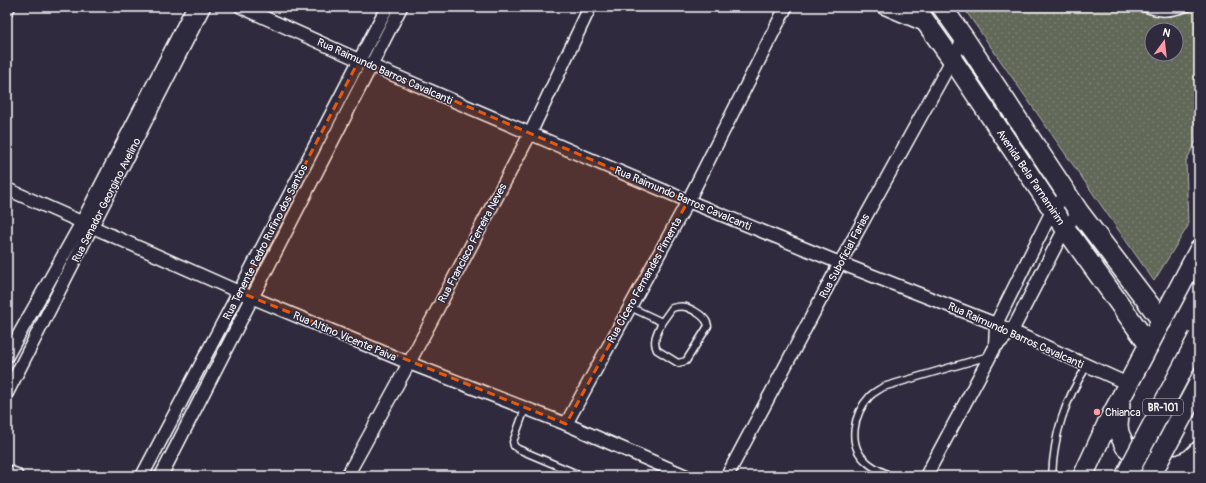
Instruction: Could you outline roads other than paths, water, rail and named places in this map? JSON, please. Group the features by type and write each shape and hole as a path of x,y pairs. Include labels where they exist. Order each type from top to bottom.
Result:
{"highway":[{"name":"BR-101","path":"1126,476 1199,337"},
{"name":"BR-101","path":"1155,472 1199,384"}],"main road":[{"name":"Avenida Bela Parnamirim","path":"915,7 952,59 1065,228 1149,345"},
{"name":"Avenida Bela Parnamirim","path":"943,7 1079,212 1162,321"},
{"path":"1082,476 1124,391 1199,250"},
{"path":"1185,277 1199,262"},
{"path":"1124,391 1118,425 1121,440 1129,451 1155,472 1181,464 1191,459 1199,452"},
{"path":"1195,476 1199,471"}],"street":[{"name":"Rua Senador Georgino Avelino","path":"7,393 87,224 193,7"},
{"name":"Rua Senador Georgino Avelino","path":"7,356 87,224 204,7"},
{"name":"Rua Raimundo Barros Cavalcanti","path":"241,7 365,63 688,201 840,263 996,324 1087,366 1124,391"},
{"name":"Rua Tenente Pedro Rufino dos Santos","path":"161,476 251,297 365,63 387,7"},
{"name":"Rua Tenente Pedro Rufino dos Santos","path":"142,476 239,292 365,63 401,7"},
{"name":"Rua Francisco Ferreira Neves","path":"347,476 409,363 530,134 590,7"},
{"name":"Rua Cícero Fernandes Pimenta","path":"566,424 688,201 786,7"},
{"path":"882,7 930,28"},
{"name":"Rua Suboficial Farias","path":"727,476 840,263 964,38"},
{"name":"Rua Altino Vicente Paiva","path":"7,189 239,292 409,363 566,424 686,476"},
{"path":"993,351 996,324 1053,209 1067,194"},
{"path":"926,476 993,351 1012,331 1065,228 1079,212"},
{"path":"7,473 15,476"}],"lane":[{"path":"1141,7 1161,13 1175,12 1190,7"},
{"path":"681,306 705,319 708,326 686,361 678,363 657,350 656,336 662,322 672,308 681,306"},
{"path":"630,307 662,322"},
{"path":"891,476 867,463 859,454 854,443 856,418 862,406 871,395 883,387 993,351"},
{"path":"1052,476 1056,438 1064,408 1074,386 1087,366"},
{"path":"525,409 513,442 514,446 582,476"}],"place":[{"name":"Chianca","path":"1097,412"}]}
